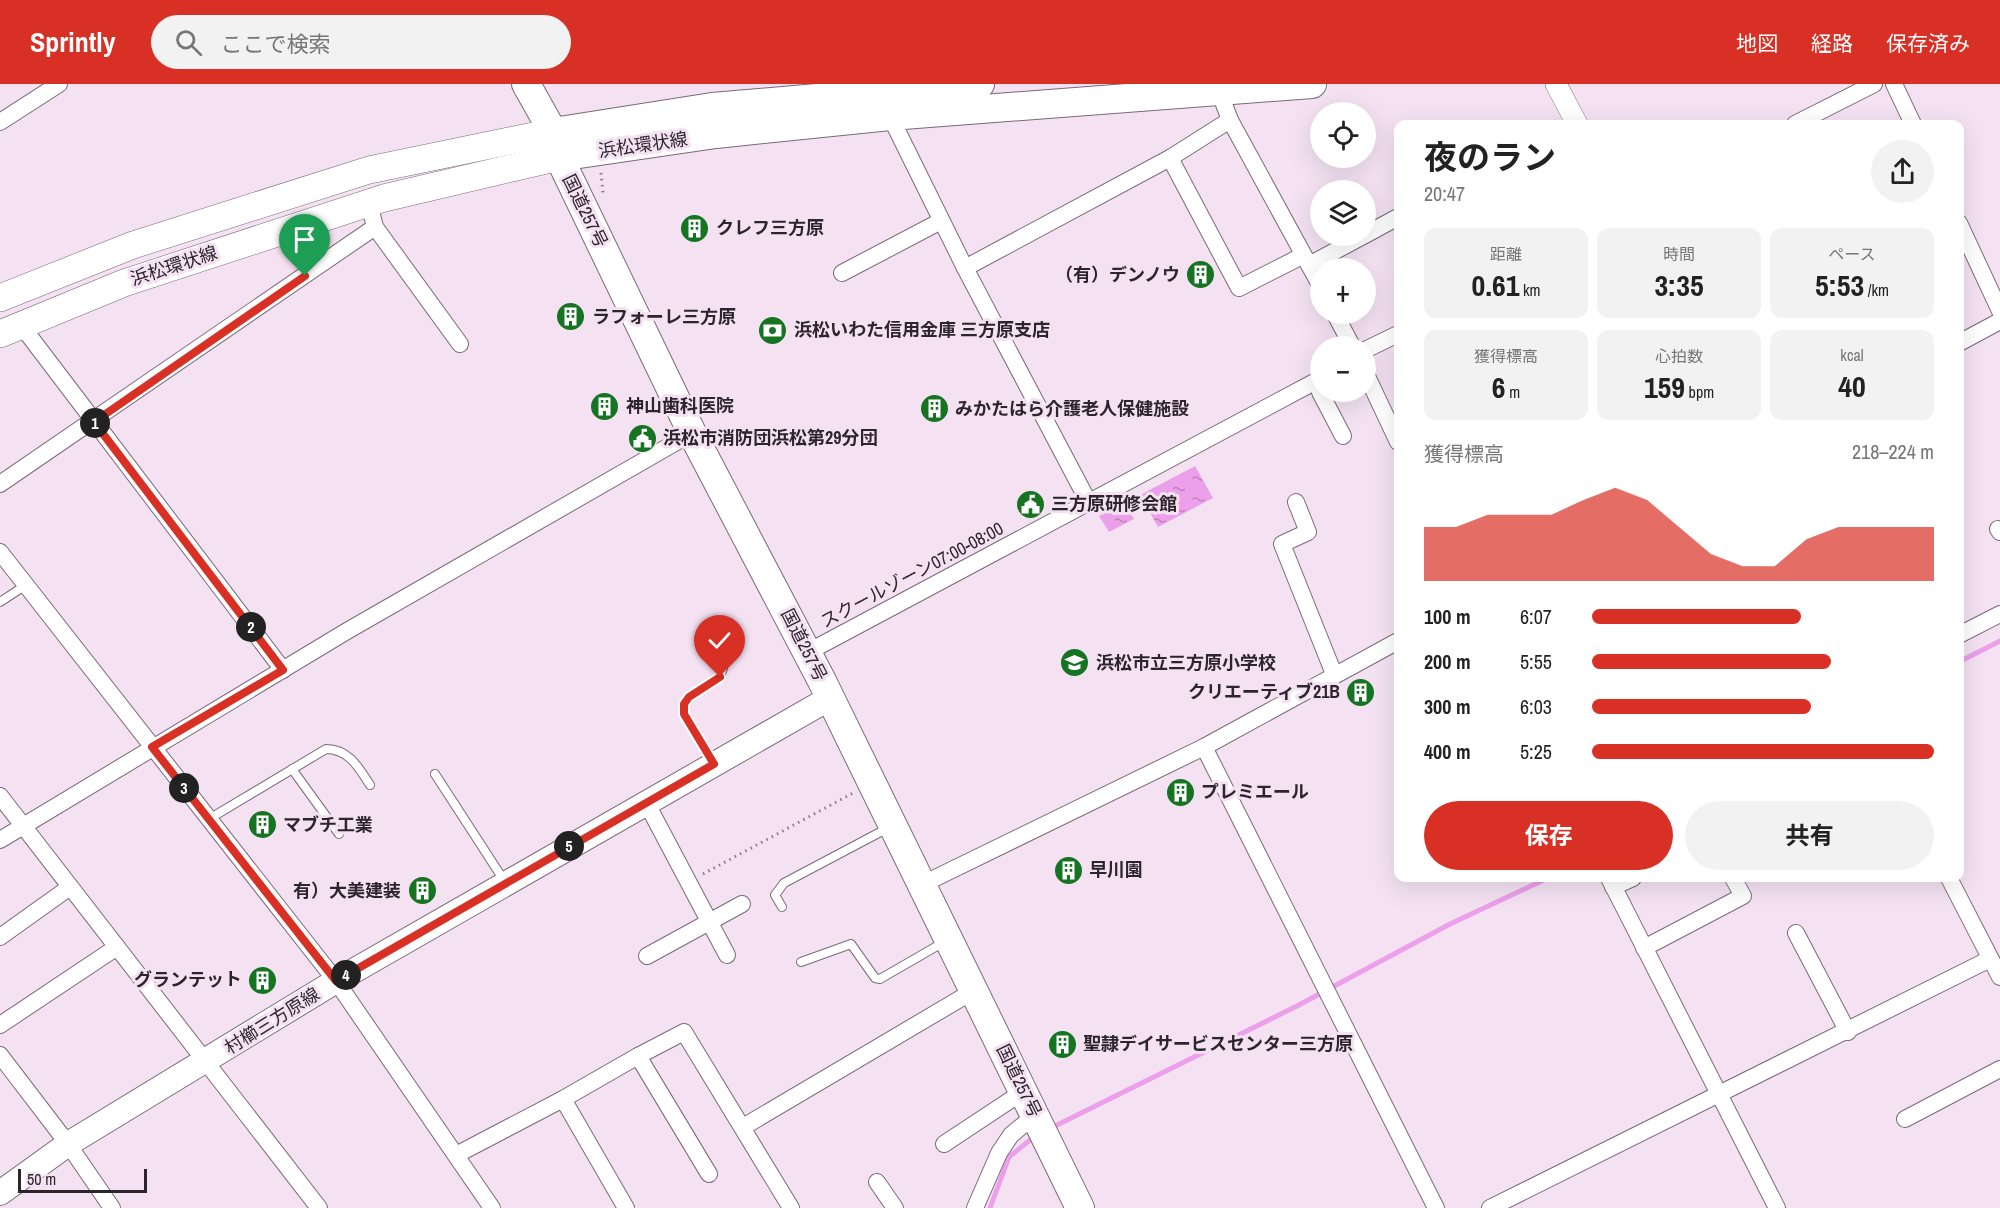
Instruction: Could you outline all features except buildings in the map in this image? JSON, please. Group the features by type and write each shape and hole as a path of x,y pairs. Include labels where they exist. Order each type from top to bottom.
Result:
{"highway":[{"name":"国道257号","path":"526,84 692,433 808,652 1080,1208"},
{"name":"浜松環状線","path":"556,145 712,107 873,88 980,84"},
{"name":"浜松環状線","path":"556,145 716,134 890,116 1312,84"}],"main road":[{"name":"浜松環状線","path":"10,330 124,283 384,198 556,145"},
{"name":"浜松環状線","path":"0,298 133,245 369,170 556,145"},
{"name":"村櫛三方原線","path":"0,1193 68,1144 336,981 830,698"}],"street":[{"path":"0,122 59,84"},
{"path":"1556,84 1575,120"},
{"path":"1803,120 1874,84"},
{"path":"1894,84 1911,120"},
{"path":"1219,91 1230,120 1310,267"},
{"path":"890,116 965,268 1089,503"},
{"path":"965,268 1170,158 1230,120"},
{"path":"1170,158 1239,288 1338,246"},
{"path":"384,198 371,211 375,227 460,344"},
{"path":"1376,229 1394,219"},
{"path":"842,273 941,221"},
{"path":"0,484 94,422 375,227"},
{"path":"1964,234 2000,311"},
{"path":"1964,340 2000,321"},
{"path":"10,330 94,422 283,670"},
{"path":"1376,345 1394,336"},
{"name":"スクールゾーン07:00-08:00","path":"808,652 1089,503 1310,391"},
{"path":"1376,395 1394,434"},
{"path":"1327,402 1343,436"},
{"path":"0,840 152,747 482,552 692,433"},
{"path":"1296,502 1308,532 1282,544 1334,674"},
{"path":"0,552 336,981 492,1208"},
{"path":"1964,632 2000,614"},
{"path":"923,884 1204,747 1394,643"},
{"path":"1204,747 1436,1208"},
{"path":"0,796 319,1208"},
{"path":"646,802 727,955"},
{"path":"1611,882 1777,1208"},
{"path":"1644,948 1743,896 1735,882"},
{"path":"1951,882 2000,978"},
{"path":"0,937 70,887"},
{"path":"648,956 742,904"},
{"path":"1796,933 1848,1032"},
{"path":"0,1025 117,947"},
{"path":"1490,1208 1848,1032 1990,959"},
{"path":"743,1126 975,990"},
{"path":"456,1155 564,1099 684,1032 791,1208"},
{"path":"638,1056 709,1174"},
{"path":"1,1058 68,1144 112,1208"},
{"path":"1905,1119 2000,1069"},
{"path":"564,1099 627,1208"},
{"path":"944,1144 1037,1118"},
{"path":"975,1208 999,1152 1011,1135 1037,1118"},
{"path":"877,1182 896,1208"}],"lane":[{"path":"0,602 26,585"},
{"path":"714,764 684,714 684,704 689,697 720,677 723,668"},
{"path":"208,819 326,749 336,749 352,759 370,785"},
{"path":"292,769 339,834"},
{"path":"435,774 506,883"},
{"path":"782,907 775,895 784,883 893,825"},
{"path":"801,962 851,944 875,978 880,979 928,953 949,938"}],"path":[{"path":"600,163 603,195"},
{"path":"687,882 858,791"}],"water":[{"path":"1195,466 1213,498 1158,527 1140,495"},
{"path":"1124,503 1134,519 1109,532 1099,516"}],"waterway":[{"path":"1964,659 2000,641"},
{"path":"1051,1128 1297,1006 1450,924 1539,882"},
{"path":"990,1208 1009,1157 1035,1136"}],"place":[{"name":"クレフ三方原","path":"695,228"},
{"name":"（有）デンノウ","path":"1201,275"},
{"name":"ラフォーレ三方原","path":"571,317"},
{"name":"浜松いわた信用金庫 三方原支店","path":"773,330"},
{"name":"神山歯科医院","path":"605,406"},
{"name":"みかたはら介護老人保健施設","path":"934,409"},
{"name":"浜松市消防団浜松第29分団","path":"642,438"},
{"name":"三方原研修会館","path":"1030,504"},
{"name":"浜松市立三方原小学校","path":"1075,663"},
{"name":"クリエーティブ21B","path":"1361,692"},
{"name":"プレミエール","path":"1180,792"},
{"name":"マブチ工業","path":"262,825"},
{"name":"早川園","path":"1068,870"},
{"name":"有）大美建装","path":"422,891"},
{"name":"グランテット","path":"263,980"},
{"name":"聖隷デイサービスセンター三方原","path":"1062,1044"}],"route":[{"path":"305,276 94,422 283,670 152,747 336,981 714,764 684,714 684,704 689,697 720,677"}]}
